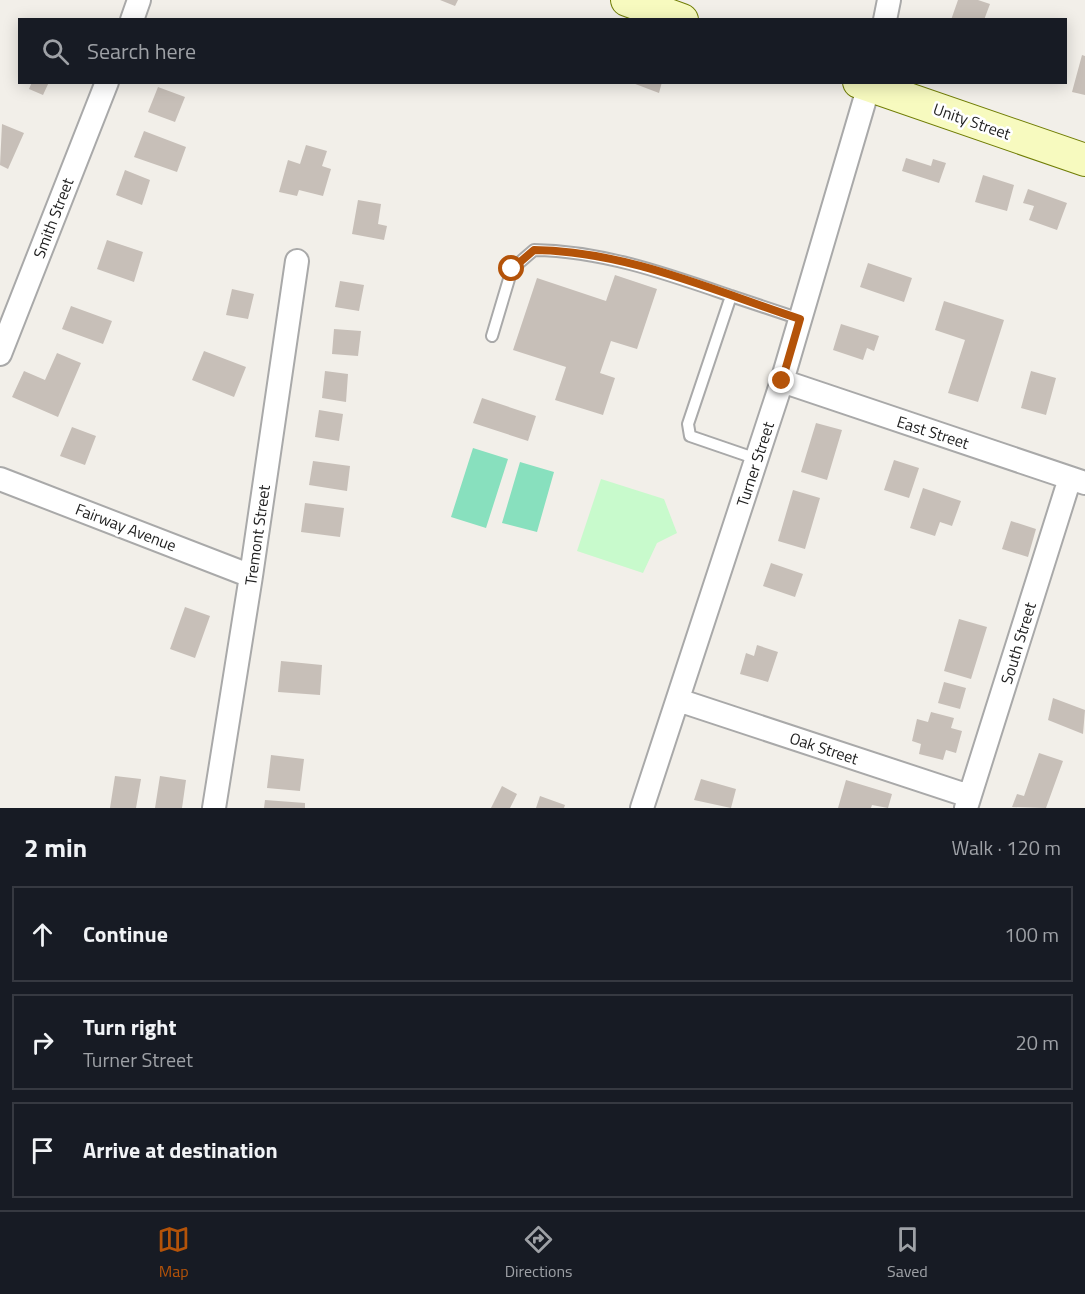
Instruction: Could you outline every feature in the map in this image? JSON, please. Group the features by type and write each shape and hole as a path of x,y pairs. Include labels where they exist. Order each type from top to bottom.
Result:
{"street":[{"path":"133,18 140,0"},
{"path":"627,0 676,18"},
{"path":"886,18 890,0"},
{"name":"Smith Street","path":"0,354 106,84"},
{"name":"Unity Street","path":"866,84 1085,160"},
{"name":"Turner Street","path":"642,808 782,381 866,84"},
{"name":"Tremont Street","path":"214,808 297,261"},
{"name":"East Street","path":"782,381 1077,480"},
{"name":"Fairway Avenue","path":"0,479 251,576"},
{"name":"South Street","path":"968,802 1077,480"},
{"name":"Oak Street","path":"678,700 968,802"}],"lane":[{"path":"492,336 512,269 534,250 562,250 649,267 800,319"},
{"path":"731,296 687,430 690,436 698,440 757,459"}],"green space":[{"path":"473,448 508,459 486,528 451,517"},
{"path":"520,462 554,472 537,532 502,523"},
{"path":"601,479 664,499 677,533 657,543 643,573 577,551"}],"building":[{"path":"440,0 458,0 455,6"},
{"path":"958,0 978,0 990,4 985,18 952,18"},
{"path":"1082,55 1085,56 1085,95 1072,92"},
{"path":"31,84 48,84 43,95 29,89"},
{"path":"635,84 661,84 659,93"},
{"path":"158,87 185,97 175,122 148,112"},
{"path":"2,124 24,133 8,169 0,165"},
{"path":"144,131 186,147 177,172 134,157"},
{"path":"306,145 327,151 322,166 331,169 323,196 299,190 297,196 279,192 288,160 300,164"},
{"path":"906,158 931,166 933,159 946,163 939,183 902,171"},
{"path":"125,170 150,180 142,205 116,195"},
{"path":"983,175 1014,185 1007,211 975,202"},
{"path":"1028,189 1067,203 1057,230 1029,220 1034,206 1023,203"},
{"path":"358,200 381,204 378,224 387,226 384,240 352,234"},
{"path":"107,240 143,252 134,282 97,269"},
{"path":"868,263 912,278 904,302 860,287"},
{"path":"615,275 657,289 637,349 611,341 600,373 615,378 603,415 555,400 566,367 513,350 537,278 606,301"},
{"path":"340,281 364,285 359,311 335,307"},
{"path":"232,289 254,294 248,319 226,315"},
{"path":"944,301 1004,320 978,402 948,393 965,340 935,330"},
{"path":"71,306 112,321 103,344 62,329"},
{"path":"841,324 879,336 874,351 867,348 863,360 833,350"},
{"path":"334,329 361,331 358,356 332,354"},
{"path":"204,351 246,367 234,397 192,380"},
{"path":"57,353 81,363 58,417 12,397 24,371 45,380"},
{"path":"325,371 348,374 346,402 322,398"},
{"path":"1031,371 1056,378 1046,415 1021,408"},
{"path":"482,398 536,416 528,441 473,423"},
{"path":"319,410 343,414 339,441 315,437"},
{"path":"816,423 842,430 827,480 801,472"},
{"path":"72,427 96,436 85,465 60,456"},
{"path":"894,460 919,468 909,498 884,490"},
{"path":"313,461 350,466 347,491 309,485"},
{"path":"923,488 961,501 952,526 940,522 935,536 910,528"},
{"path":"793,490 820,498 805,549 778,541"},
{"path":"305,503 344,508 340,537 301,532"},
{"path":"1011,521 1036,529 1028,557 1002,549"},
{"path":"771,563 803,574 795,597 763,586"},
{"path":"185,607 210,616 195,658 170,649"},
{"path":"959,619 987,627 971,679 944,671"},
{"path":"757,645 778,652 768,682 740,674 746,653 754,656"},
{"path":"281,661 322,665 320,695 278,692"},
{"path":"944,682 966,688 960,709 938,703"},
{"path":"1053,698 1085,710 1083,734 1048,720"},
{"path":"931,712 954,718 951,728 962,731 956,753 946,750 943,760 919,754 921,744 912,741 917,719 928,722"},
{"path":"1039,753 1063,761 1046,808 1012,807 1017,794 1024,796"},
{"path":"271,755 304,759 300,791 267,788"},
{"path":"115,776 141,779 136,808 110,808"},
{"path":"160,776 186,780 182,808 155,808"},
{"path":"701,779 736,789 731,808 694,800"},
{"path":"846,780 892,794 888,808 872,805 871,808 838,808"},
{"path":"502,786 517,794 510,808 491,808"},
{"path":"540,796 565,805 564,808 536,808"},
{"path":"265,800 305,803 305,808 264,808"}],"route":[{"path":"512,269 520,259 534,250 562,250 609,258 649,267 800,319 782,381"}]}
